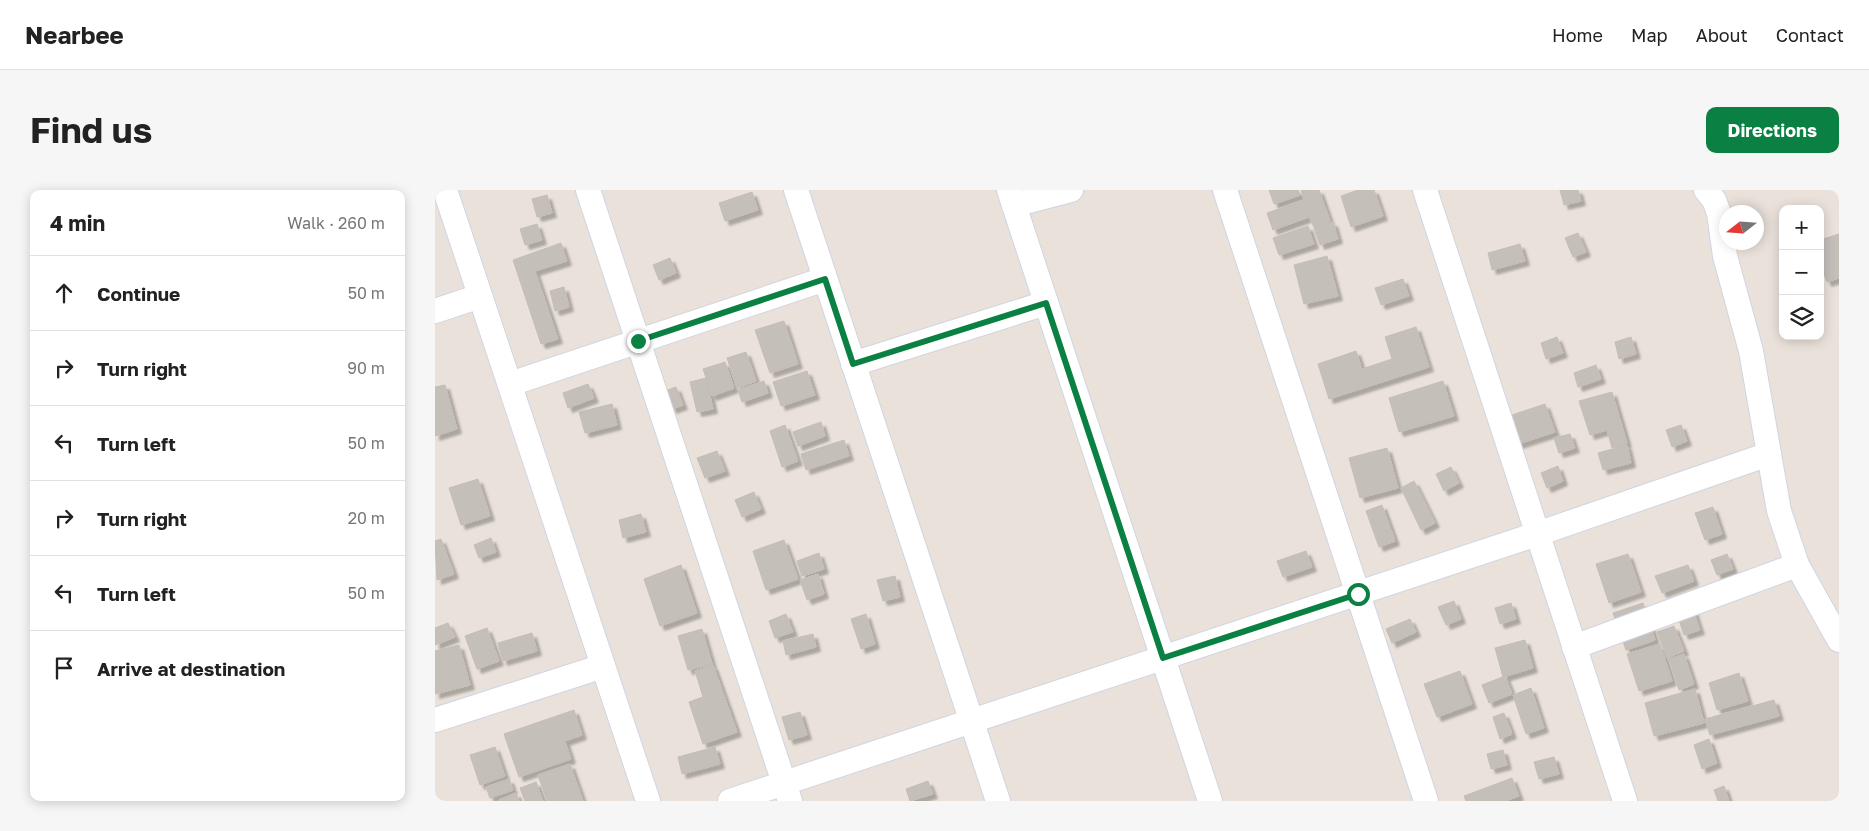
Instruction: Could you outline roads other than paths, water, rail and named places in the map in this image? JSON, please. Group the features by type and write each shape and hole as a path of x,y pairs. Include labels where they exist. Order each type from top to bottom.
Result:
{"street":[{"path":"445,190 648,801"},
{"path":"588,190 787,792"},
{"path":"796,190 998,801"},
{"path":"1071,190 1011,198 1210,801"},
{"path":"1225,190 1426,801"},
{"path":"1425,190 1625,801"},
{"path":"1706,190 1714,200 1719,213 1725,256 1751,351 1779,511 1797,565 1839,640"},
{"path":"510,384 825,279"},
{"path":"435,311 480,296"},
{"path":"853,364 1046,303"},
{"path":"730,801 787,792 971,721 1358,594 1769,454"},
{"path":"1574,647 1797,565"},
{"path":"435,720 603,666"}]}
